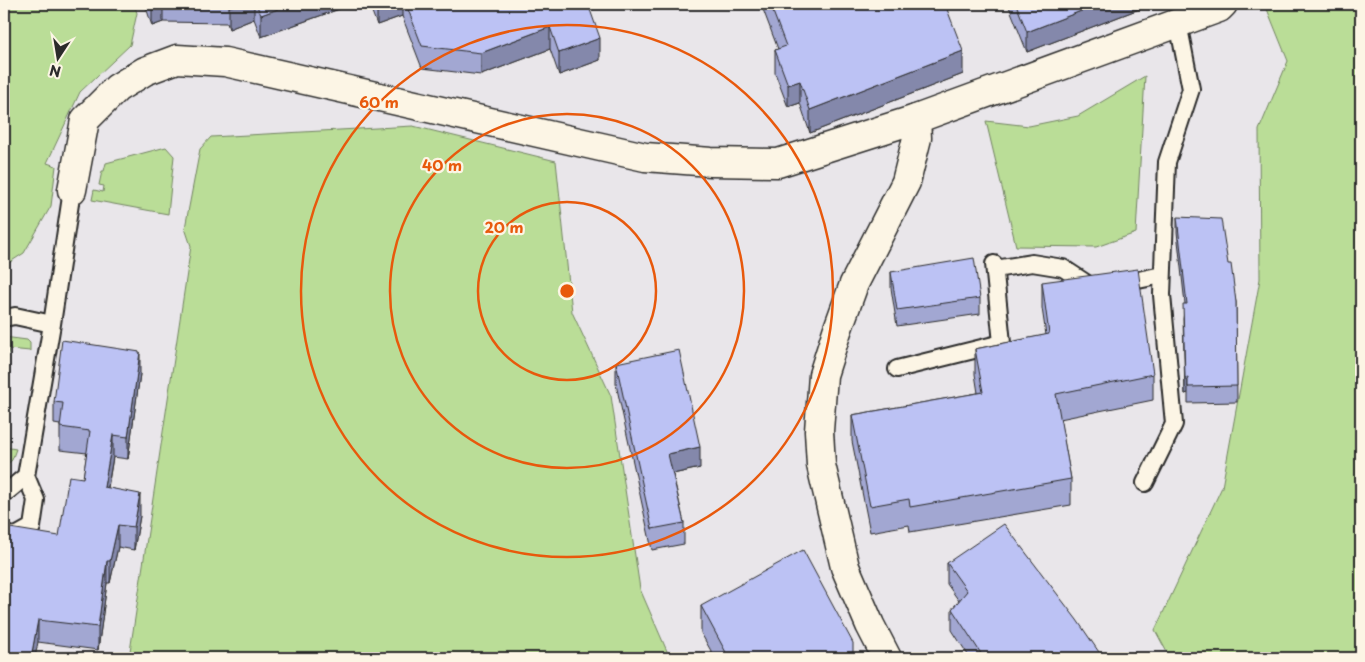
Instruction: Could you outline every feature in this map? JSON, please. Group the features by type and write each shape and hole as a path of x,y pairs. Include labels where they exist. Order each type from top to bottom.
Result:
{"street":[{"path":"72,190 85,120 117,88 145,71 177,59 225,62 645,157 712,162 778,162 916,118 1178,24 1219,8 1223,4"},
{"path":"887,658 870,626 845,567 821,465 819,431 824,375 837,330 854,284 906,182 917,138 916,118"}],"lane":[{"path":"1145,483 1174,424 1162,295 1167,162 1191,89 1178,24"},
{"path":"4,534 16,536 32,527 36,500 26,476 52,324 72,190"},
{"path":"897,368 1002,342 994,266 1032,263 1063,268 1095,289 1162,275"},
{"path":"4,318 15,316 52,324"},
{"path":"4,491 8,491 26,476"}],"shaded area":[{"path":"134,4 1265,4 1288,61 1259,130 1260,279 1222,487 1155,630 1170,658 670,658 640,589 611,396 572,312 556,161 185,228 191,246 129,658 4,658 4,241 47,164 80,92 130,45 137,13"}],"green space":[{"path":"4,4 134,4 137,13 130,45 80,92 47,163 56,166 51,206 24,253 4,266"},
{"path":"1265,4 1361,4 1361,658 1170,658 1155,630 1222,487 1260,279 1259,130 1288,61"},
{"path":"1145,76 1136,233 1096,247 1016,246 986,121 1029,126 1078,116"},
{"path":"413,126 556,161 572,312 611,396 640,589 670,658 129,658 191,246 185,228 200,149 211,137"},
{"path":"166,147 174,156 168,214 92,200 94,190 103,192 104,186 99,185 106,163"},
{"path":"4,337 27,340 30,343 30,351 9,349 4,376"},
{"path":"4,447 16,449 12,460 4,467"}],"building":[{"path":"256,4 292,4 261,15"},
{"path":"406,4 588,4 600,38 559,53 550,27 481,53 422,46"},
{"path":"770,4 945,4 963,51 810,110 800,81 788,85 775,50 786,46"},
{"path":"1016,4 1099,4 1027,32"},
{"path":"1177,217 1221,219 1228,264 1231,264 1236,302 1237,386 1188,387 1188,377 1185,378 1183,304 1187,304"},
{"path":"974,258 980,298 897,310 891,272"},
{"path":"1138,269 1153,374 1056,394 1071,479 910,507 909,499 870,506 852,415 983,392 975,349 1049,334 1042,282"},
{"path":"62,340 140,352 128,437 113,435 104,487 140,494 134,527 118,525 110,561 107,561 98,627 38,620 31,658 4,658 4,527 59,536 69,476 83,478 90,431 60,427 63,403 54,402"},
{"path":"679,350 700,447 668,454 684,523 652,529 616,363"},
{"path":"1004,524 1077,620 1103,658 977,658 982,655 952,609 967,591 947,563"},
{"path":"803,550 853,643 853,652 841,658 729,658 701,606"}]}
